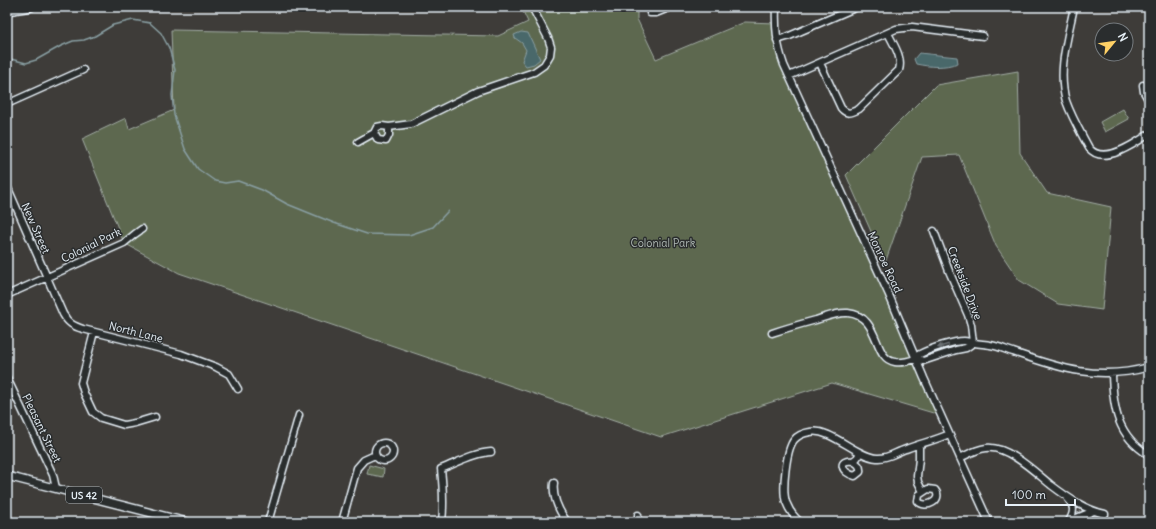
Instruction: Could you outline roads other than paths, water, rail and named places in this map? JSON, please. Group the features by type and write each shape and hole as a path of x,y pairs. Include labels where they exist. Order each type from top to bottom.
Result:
{"main road":[{"path":"7,11 31,7"},
{"name":"US 42","path":"7,476 187,522"}],"street":[{"path":"358,142 374,133 376,126 389,127 411,124 478,91 534,72 544,65 550,55 551,46 532,7"},
{"path":"650,13 656,13 672,7"},
{"name":"Monroe Road","path":"776,7 776,29 779,52 889,295 989,522"},
{"path":"777,40 788,37 857,7"},
{"path":"1074,7 1062,75 1065,95 1070,111 1091,151 1100,155 1116,152 1136,143 1149,134"},
{"path":"789,76 896,29 912,27 982,36"},
{"path":"820,63 841,108 844,112 854,112 859,109 899,70 900,58 888,33"},
{"path":"7,104 83,70"},
{"path":"1143,85 1144,92 1149,101"},
{"path":"374,133 378,140 386,141 389,135 389,127"},
{"name":"New Street","path":"7,186 10,199 48,277"},
{"name":"Colonial Park","path":"7,295 124,243 142,229"},
{"name":"Creekside Drive","path":"934,230 949,271 968,315 973,343"},
{"name":"North Lane","path":"48,277 66,320 74,326 181,354 216,367 229,374 238,389"},
{"path":"772,333 836,314 849,313 859,316 867,322 876,336 882,352 890,360 900,363 916,358 923,361 966,348 973,343 1005,349 1069,370 1112,374 1149,367"},
{"path":"94,332 81,383 93,412 101,418 124,425 155,417"},
{"path":"1112,374 1114,401 1120,424 1132,442 1149,455"},
{"name":"Pleasant Street","path":"7,378 9,387 53,475 56,488"},
{"path":"268,522 298,415"},
{"path":"800,522 790,510 784,491 789,450 795,439 801,435 807,432 820,432 870,456 884,457 906,448 936,440 949,434"},
{"path":"919,445 917,476 923,492"},
{"path":"960,458 984,448 990,448 1012,455 1072,502 1074,509 1069,522"},
{"path":"442,522 442,469 474,455 483,452 491,452"},
{"path":"853,461 857,458 860,452"},
{"path":"342,522 356,468 364,460 375,455"},
{"path":"554,483 553,489 556,502 567,522"},
{"path":"1065,495 1094,511 1105,514"},
{"path":"1069,522 1094,511"},
{"path":"638,515 638,522"}],"water":[{"path":"521,32 528,33 540,59 534,64 526,66 522,61 526,50 522,43 515,38 514,35"},
{"path":"919,53 957,57 958,63 948,66 926,66 916,64 914,59"}],"waterway":[{"path":"7,58 26,63 36,60 73,41 84,40 95,36 113,25 133,20 150,23 161,33 169,48 175,70 172,95 174,115 185,149 198,169 215,181 225,183 238,181 262,190 287,204 334,223 367,234 409,235 433,227 448,211"}]}
